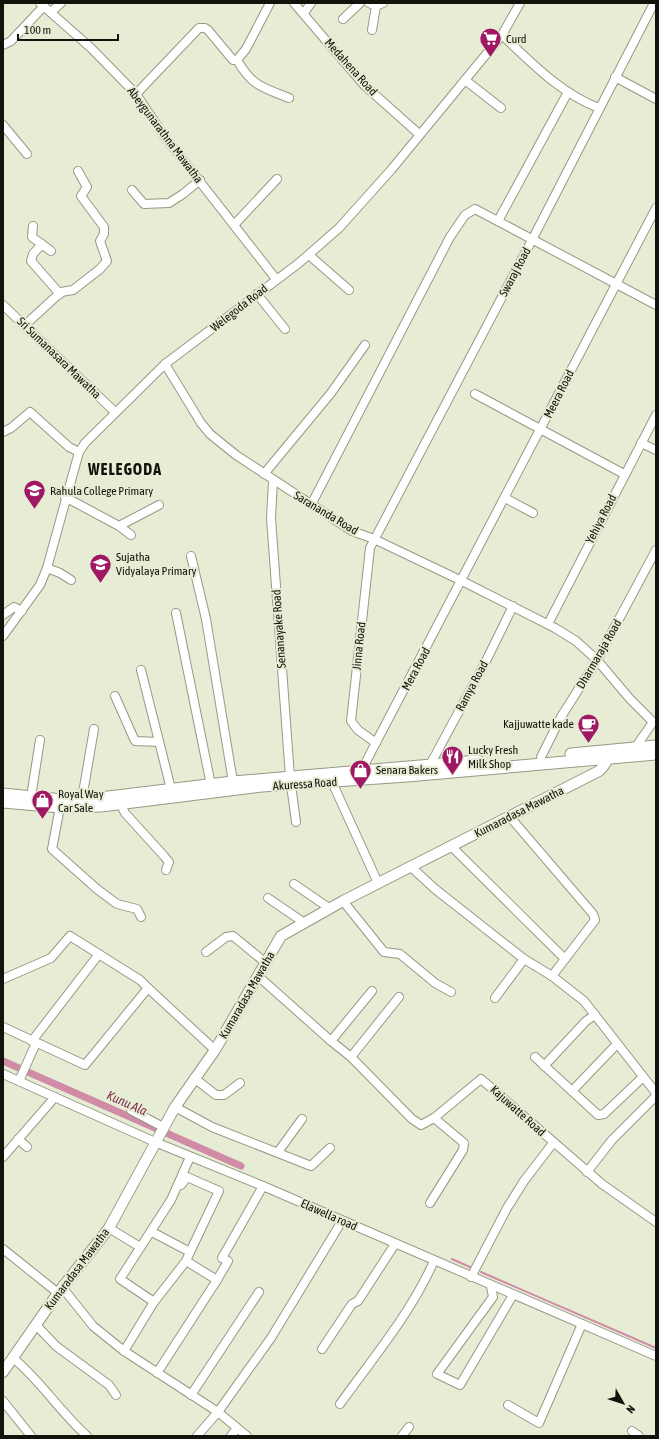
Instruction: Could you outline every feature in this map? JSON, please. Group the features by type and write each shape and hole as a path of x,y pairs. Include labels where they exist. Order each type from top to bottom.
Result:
{"highway":[{"name":"Akuressa Road","path":"3,802 60,807 121,805 197,791 262,786 290,781 607,754 635,748 656,746"},
{"name":"Akuressa Road","path":"3,794 62,800 119,797 171,790 197,791 211,785 233,782 332,782 365,775 430,765 541,756 656,754"}],"main road":[{"name":"Kumaradasa Mawatha","path":"7,1363 60,1290 109,1228 163,1127 194,1078 215,1050 281,936 329,908 599,771 605,765 607,754"}],"street":[{"path":"3,45 11,41 45,7 61,3"},
{"name":"Medahena Road","path":"294,3 364,85 420,134"},
{"path":"304,13 311,3"},
{"path":"343,19 360,3"},
{"name":"Welegoda Road","path":"3,636 40,585 47,568 65,497 79,452 85,443 165,364 309,255 339,228 391,170 502,35 520,3"},
{"name":"Swaraj Road","path":"374,539 532,240 654,3"},
{"path":"237,60 246,49 268,4"},
{"path":"372,30 376,4"},
{"name":"Abeygunarathna Mawatha","path":"45,7 91,48 136,94 166,137 276,279"},
{"path":"136,94 199,28 205,28 233,60 237,60 245,76 256,85 289,98"},
{"path":"502,35 532,63 568,92 585,103 599,108"},
{"path":"615,77 656,99"},
{"path":"465,80 501,108"},
{"path":"498,221 568,92"},
{"path":"3,125 27,154"},
{"path":"25,325 61,292 73,290 100,269 107,260 100,241 104,234 104,228 81,196 87,187 78,171"},
{"path":"234,225 277,179"},
{"path":"132,190 144,204 169,202 183,194 200,180"},
{"name":"Meera Road","path":"462,581 615,284 656,208"},
{"path":"311,505 450,237 465,215 475,209 656,305"},
{"path":"33,226 32,237 51,252"},
{"path":"42,244 33,254 31,261 60,294"},
{"path":"309,255 349,290"},
{"path":"257,294 286,329"},
{"name":"Sri Sumanasara Mawatha","path":"3,305 115,412"},
{"path":"264,474 331,393 365,345"},
{"name":"Sarananda Road","path":"165,364 201,423 210,434 236,455 273,481 352,531 374,539 513,606 548,624 576,642 597,660 630,699 653,722 635,748"},
{"path":"475,394 624,474"},
{"path":"3,432 11,428 30,412 69,448 79,452"},
{"name":"Yehiya Road","path":"548,624 624,474 656,415"},
{"path":"641,443 656,450"},
{"name":"Senanayake Road","path":"273,481 271,518 290,781 296,822"},
{"path":"65,497 119,526 131,535"},
{"path":"504,498 534,513"},
{"path":"119,526 159,505"},
{"name":"Jinna Road","path":"374,539 370,548 351,722 358,730 376,743"},
{"name":"Dharmaraja Road","path":"541,756 561,717 597,660 656,550"},
{"path":"191,556 206,619 233,782"},
{"path":"47,568 60,572 71,580"},
{"name":"Mera Road","path":"365,775 368,757 462,581"},
{"name":"Ramya Road","path":"430,765 486,661 513,606"},
{"path":"3,615 14,607 22,611"},
{"path":"176,613 211,785"},
{"path":"141,670 171,790"},
{"path":"115,696 135,742 159,742"},
{"path":"82,799 94,729"},
{"path":"30,797 40,740"},
{"path":"332,782 378,883"},
{"path":"121,805 125,813 164,856 168,862 166,870"},
{"path":"60,807 52,849 97,889 117,904 136,909 142,917"},
{"path":"510,817 593,914 595,920 552,976"},
{"path":"451,846 565,959"},
{"path":"410,866 435,889 524,959 552,976 584,1002 656,1093 655,1098 612,1140 587,1172"},
{"path":"294,884 329,908"},
{"path":"268,898 303,922"},
{"path":"343,901 384,952 400,954 435,983 450,992"},
{"path":"3,980 51,958 70,936 140,980 215,1050"},
{"path":"206,952 226,937 233,936 266,963"},
{"path":"18,1081 34,1042 99,954"},
{"path":"495,998 524,959"},
{"name":"Kajuwatte Road","path":"258,976 351,1057 412,1120 421,1125 434,1118 481,1079 587,1172 656,1222"},
{"path":"3,1027 85,1064 148,988"},
{"path":"331,1041 372,991"},
{"path":"351,1057 399,997"},
{"path":"544,1066 586,1021 595,1015"},
{"path":"572,1091 617,1044"},
{"path":"534,1057 598,1115 604,1114 643,1077"},
{"name":"Elawella road","path":"3,1074 155,1142 263,1186 491,1286 656,1356"},
{"path":"194,1078 216,1095 224,1095 240,1083"},
{"path":"3,1157 55,1097"},
{"path":"175,1107 212,1127 311,1166 330,1148"},
{"path":"131,1110 163,1127"},
{"path":"430,1203 463,1150 464,1143 434,1118"},
{"path":"278,1152 302,1119"},
{"path":"18,1139 27,1147"},
{"path":"471,1277 507,1208 524,1181 553,1143"},
{"path":"154,1302 120,1280 171,1200 190,1157"},
{"path":"124,1351 154,1302 186,1261 218,1192 187,1177 181,1186 177,1185"},
{"path":"157,1373 228,1261 222,1258 263,1186"},
{"path":"197,1436 218,1412 271,1338 342,1221"},
{"path":"109,1228 140,1247"},
{"path":"152,1232 190,1252"},
{"path":"322,1349 352,1304 358,1301 395,1244"},
{"path":"3,1249 60,1290 93,1326 124,1351 218,1412 247,1436"},
{"path":"186,1261 216,1280"},
{"path":"340,1404 410,1307 425,1282 434,1261"},
{"path":"491,1286 493,1297 437,1374 460,1386 513,1295"},
{"path":"192,1395 259,1292"},
{"path":"508,1405 539,1423 582,1324"},
{"path":"36,1325 56,1346 109,1385 116,1395"},
{"path":"7,1363 31,1373 77,1427 87,1436"},
{"path":"3,1401 31,1436"},
{"path":"402,1436 408,1427"},
{"path":"231,1436 238,1428"}],"waterway":[{"name":"Kunu Ala","path":"3,1061 241,1166"},
{"path":"452,1259 472,1268"},
{"path":"481,1272 656,1348"}],"place":[{"name":"Curd","path":"490,58"},
{"name":"Rahula College Primary","path":"35,510"},
{"name":"Sujatha Vidyalaya Primary","path":"101,584"},
{"name":"Kajjuwatte kade","path":"589,744"},
{"name":"Lucky Fresh Milk Shop","path":"453,776"},
{"name":"Senara Bakers","path":"360,790"},
{"name":"Royal Way Car Sale","path":"43,820"}],"district":[{"name":"WELEGODA","path":"125,469"}]}
